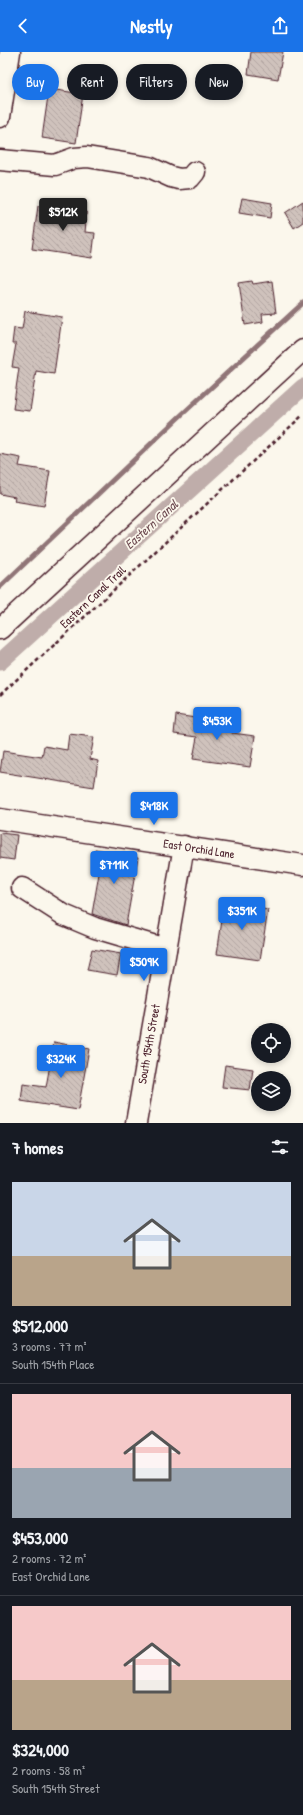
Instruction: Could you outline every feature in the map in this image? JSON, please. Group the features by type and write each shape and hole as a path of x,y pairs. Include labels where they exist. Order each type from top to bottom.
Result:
{"street":[{"path":"0,117 3,79 10,52"},
{"path":"0,160 55,165 74,158 87,157 149,166 170,177 179,179 190,178 195,172"},
{"path":"0,629 303,350"},
{"name":"East Orchid Lane","path":"0,819 303,865"},
{"name":"South 154th Street","path":"136,1123 184,846"},
{"path":"22,888 64,915 95,928 166,949"}],"path":[{"name":"Eastern Canal Trail","path":"0,695 303,415"}],"building":[{"path":"251,52 283,52 278,79 248,74"},
{"path":"59,90 67,92 67,100 82,100 76,143 42,138 47,100 59,100"},
{"path":"242,198 272,203 270,218 239,213"},
{"path":"303,201 303,222 294,228 285,213"},
{"path":"38,206 87,212 85,232 95,233 92,258 32,249"},
{"path":"252,281 253,284 272,281 276,313 262,314 263,322 245,325 239,283"},
{"path":"25,311 62,317 54,374 36,371 30,411 13,409 19,368 12,367 16,344 12,344 14,328 22,329"},
{"path":"0,454 21,458 19,466 50,471 44,506 14,501 15,497 0,494"},
{"path":"176,715 234,724 232,733 255,736 250,767 193,759 197,737 174,734"},
{"path":"69,734 94,737 90,759 98,761 94,787 0,772 3,751 42,757 44,746 67,750"},
{"path":"0,833 17,835 14,860 0,858"},
{"path":"95,849 138,857 126,925 92,914 100,868 92,867"},
{"path":"225,900 246,903 246,906 268,910 260,960 217,954"},
{"path":"92,949 121,954 117,975 87,970"},
{"path":"54,1042 89,1049 78,1110 21,1101 23,1084 46,1087"},
{"path":"225,1065 253,1069 253,1071 251,1071 250,1090 222,1087"}],"waterway":[{"path":"0,587 177,419 303,303"},
{"name":"Eastern Canal","path":"0,662 303,387"}]}
